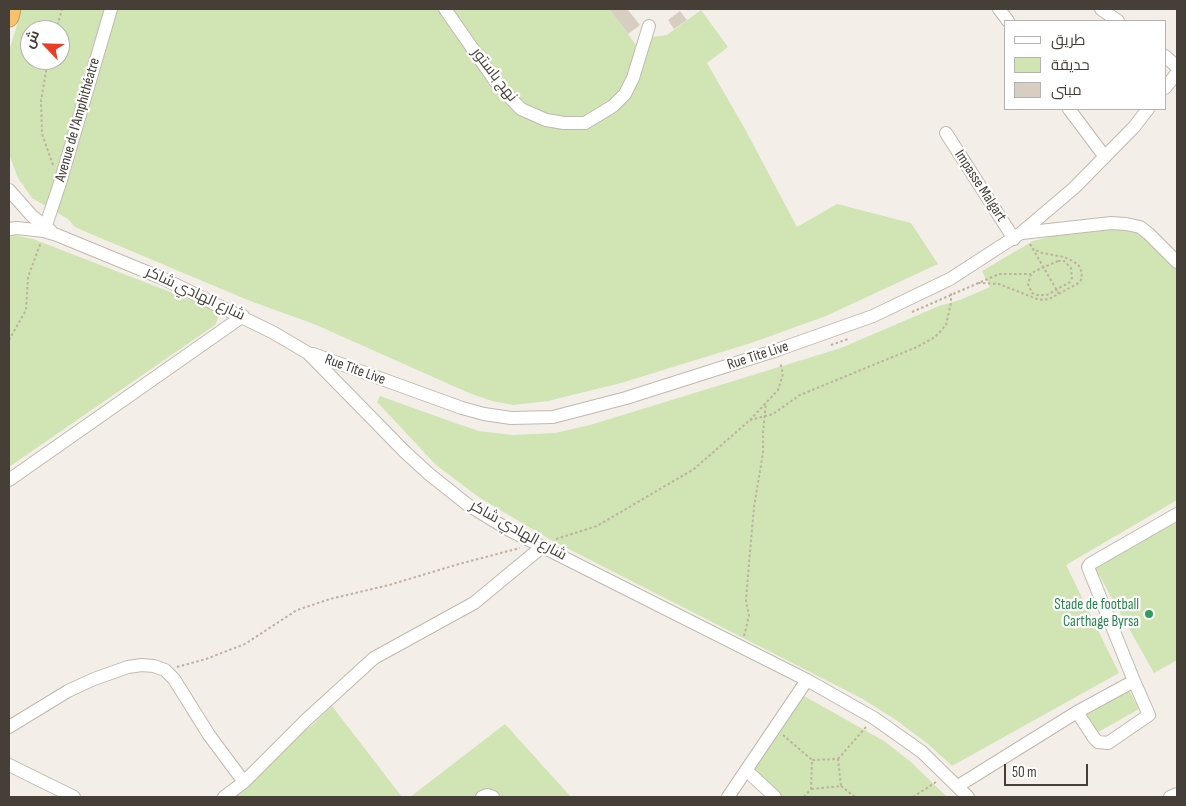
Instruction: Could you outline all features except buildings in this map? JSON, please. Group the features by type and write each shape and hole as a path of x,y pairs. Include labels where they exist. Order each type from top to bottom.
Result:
{"highway":[{"path":"9,17 11,9"}],"street":[{"name":"Avenue de l'Amphithéatre","path":"45,229 111,9"},
{"name":"نهج باستور","path":"445,9 498,85 520,109 546,120 564,123 584,123 613,106 625,94 633,78 649,26"},
{"path":"999,9 1007,20"},
{"path":"1101,9 1117,20"},
{"path":"1166,57 1177,67"},
{"path":"1166,87 1177,73"},
{"path":"1070,110 1105,158"},
{"name":"Rue Tite Live","path":"308,353 462,408 511,418 553,417 616,401 777,350 873,316 950,279 1018,236 1074,188 1105,158 1147,110"},
{"name":"Impasse Malgart","path":"946,134 1018,236"},
{"path":"9,190 45,229"},
{"path":"1018,236 1103,224 1126,224 1140,227 1177,262"},
{"name":"شارع الهادي شاكر","path":"9,229 45,229 164,278 243,316 308,353 405,452 452,493 487,517 807,680 874,718 922,752 968,797"},
{"path":"9,480 243,316"},
{"path":"1077,712 1098,742 1108,743 1149,716 1088,567 1090,564 1177,514"},
{"path":"224,797 244,782 313,714 374,658 474,603 542,545"},
{"path":"9,727 68,691 94,679 128,667 142,665 165,670 180,687 209,735 244,782"},
{"path":"728,797 807,680"},
{"path":"958,786 1077,712 1134,681"},
{"path":"9,765 74,797"},
{"path":"746,770 775,797"},
{"path":"1170,797 1177,794"},
{"path":"482,797 487,795 492,797"}],"path":[{"path":"46,70 41,101 42,134 60,183"},
{"path":"9,340 26,310 28,276 45,229"},
{"path":"1018,236 1029,243 1059,294"},
{"path":"1031,274 1028,284 1032,293 1042,296 1057,290 1070,282 1072,278 1071,268 1064,261 1058,261 1031,274 999,274 976,283 999,284 1044,300 1059,294 1081,280 1082,273 1073,261 1033,249"},
{"path":"750,420 773,414 800,395 935,337 946,325 951,303 950,279"},
{"path":"165,670 206,659 244,644 297,610 330,598 389,585 459,564 542,545 597,526 694,469 750,420 778,390 783,374 777,350"},
{"path":"740,647 748,625 749,616 746,601 749,563 754,507 763,453 766,403"},
{"path":"774,728 812,760 838,759 874,718"},
{"path":"838,759 842,786 855,797"},
{"path":"804,797 811,789 812,760"},
{"path":"913,797 944,774"},
{"path":"811,789 842,786"}],"green space":[{"path":"22,9 609,9 636,45 645,38 667,35 701,10 728,47 707,63 745,129 797,227 837,204 911,223 938,264 826,316 751,343 621,383 548,401 513,405 492,401 469,393 314,324 250,301 75,227 68,219 32,198 18,178 9,154 9,51"},
{"path":"1114,225 1139,231 1177,268 1177,500 1066,565 1119,673 952,766 928,744 896,720 861,698 549,539 480,498 436,465 377,402 380,396 479,431 512,435 555,433 590,425 841,348 939,306 960,300 990,287 982,271 1033,241 1089,227"},
{"path":"14,235 33,239 217,310 219,316 215,325 9,467 9,236"},
{"name":"Stade de football Carthage Byrsa","path":"1177,522 1177,660 1154,673 1095,568"},
{"path":"1128,688 1139,709 1093,735 1080,712"},
{"path":"804,696 884,741 911,762 947,797 783,797 752,767"},
{"path":"332,706 402,797 216,797 311,726"},
{"path":"505,724 571,797 410,797"}],"place":[{"name":"Stade de football Carthage Byrsa","path":"1149,614"}]}
